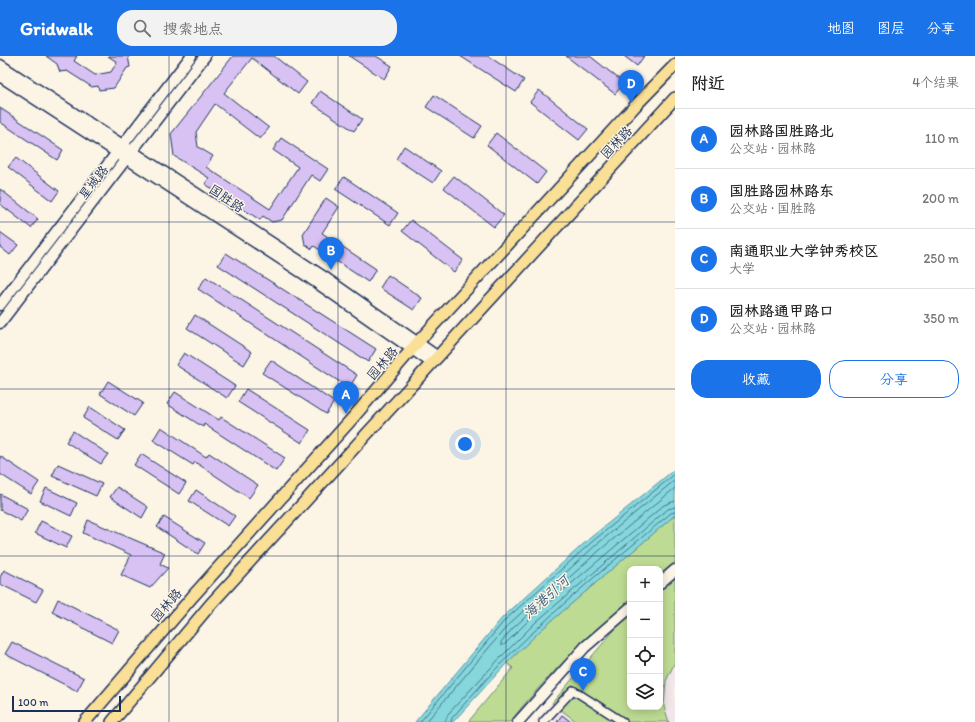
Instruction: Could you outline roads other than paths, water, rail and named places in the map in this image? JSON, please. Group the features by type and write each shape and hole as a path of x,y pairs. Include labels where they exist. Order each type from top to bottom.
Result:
{"main road":[{"name":"园林路","path":"85,722 193,596 415,346 636,105 675,65"},
{"name":"园林路","path":"112,722 210,605 675,98"}],"street":[{"name":"星城路","path":"0,305 191,56"},
{"name":"星城路","path":"0,323 131,155 205,56"},
{"name":"国胜路","path":"0,65 301,272 435,360"},
{"name":"国胜路","path":"0,76 121,148"},
{"path":"663,580 675,570"},
{"path":"518,722 585,647 627,611"},
{"path":"543,722 573,690 623,722"}],"water":[{"name":"海港引河","path":"675,469 675,515 542,629 507,663 453,722 415,722 502,618 590,538"}],"place":[{"name":"园林路通甲路口","path":"631,103"},
{"name":"国胜路园林路东","path":"331,270"},
{"name":"园林路国胜路北","path":"346,414"},
{"name":"南通职业大学钟秀校区","path":"583,691"}]}
